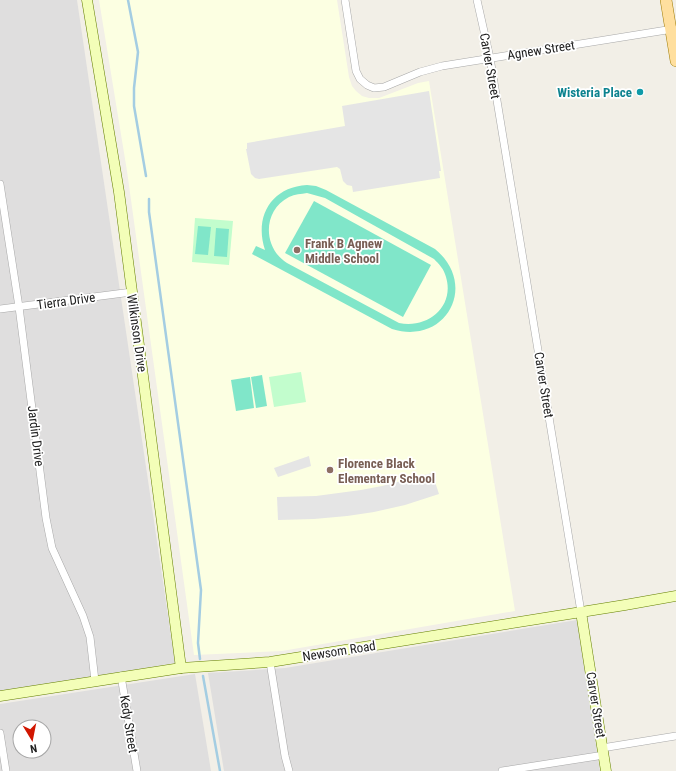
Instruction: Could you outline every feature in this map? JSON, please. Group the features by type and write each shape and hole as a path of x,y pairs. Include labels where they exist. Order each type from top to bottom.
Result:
{"main road":[{"path":"666,0 673,29 676,61"}],"street":[{"name":"Wilkinson Drive","path":"87,0 119,192 181,668"},
{"name":"Agnew Street","path":"345,0 356,71 363,82 374,88 384,87 433,68 673,29"},
{"name":"Carver Street","path":"477,0 490,58 606,771"},
{"name":"Jardin Drive","path":"0,184 19,307 46,518 52,548 83,616 90,636 94,681"},
{"name":"Tierra Drive","path":"0,309 132,292"},
{"name":"Newsom Road","path":"0,696 121,676 181,668 270,662 676,596"},
{"path":"270,662 285,756 289,771"},
{"name":"Kedy Street","path":"121,676 137,771"},
{"path":"0,733 6,771"},
{"path":"502,771 676,736"}],"shaded area":[{"path":"0,0 77,0 175,663 0,692"},
{"path":"99,0 337,0 349,77 352,86 356,91 362,96 379,98 418,83 429,81 515,611 282,651 194,655 127,171"},
{"path":"429,91 441,171 439,171 440,178 353,192 352,186 347,185 343,181 340,169 337,167 259,179 255,178 251,174 246,149 247,143 345,126 342,106"},
{"path":"309,456 311,466 278,477 274,468"},
{"path":"432,473 439,494 405,505 347,516 278,520 277,497 316,496 361,490"},
{"path":"577,620 600,771 224,771 208,673 285,668"},
{"path":"195,674 211,771 0,771 0,704"}],"green space":[{"path":"307,185 316,186 326,190 435,249 448,263 454,279 455,295 450,309 441,321 428,329 411,332 392,329 252,254 256,246 265,250 262,238 262,226 264,215 268,206 284,191 294,187","holes":["307,193 325,198 436,261 444,272 448,288 446,298 436,314 419,323 399,323 287,263 279,256 273,248 269,230 270,220 280,203 294,195"]},
{"path":"314,201 431,265 403,317 285,253"},
{"path":"195,218 233,221 229,265 192,262"},
{"path":"198,226 211,227 208,255 195,254"},
{"path":"216,228 229,229 227,257 214,256"},
{"path":"301,372 306,402 274,407 269,377"},
{"path":"262,375 267,406 256,408 251,377"},
{"path":"250,377 254,408 236,411 231,380"}],"waterway":[{"path":"128,0 138,52 134,88 134,106 146,176"},
{"path":"149,199 149,212 201,590 198,643 200,659"},
{"path":"203,676 220,771"}],"place":[{"name":"Wisteria Place","path":"640,92"},
{"name":"Frank B Agnew Middle School","path":"297,250"},
{"name":"Florence Black Elementary School","path":"330,470"}]}
